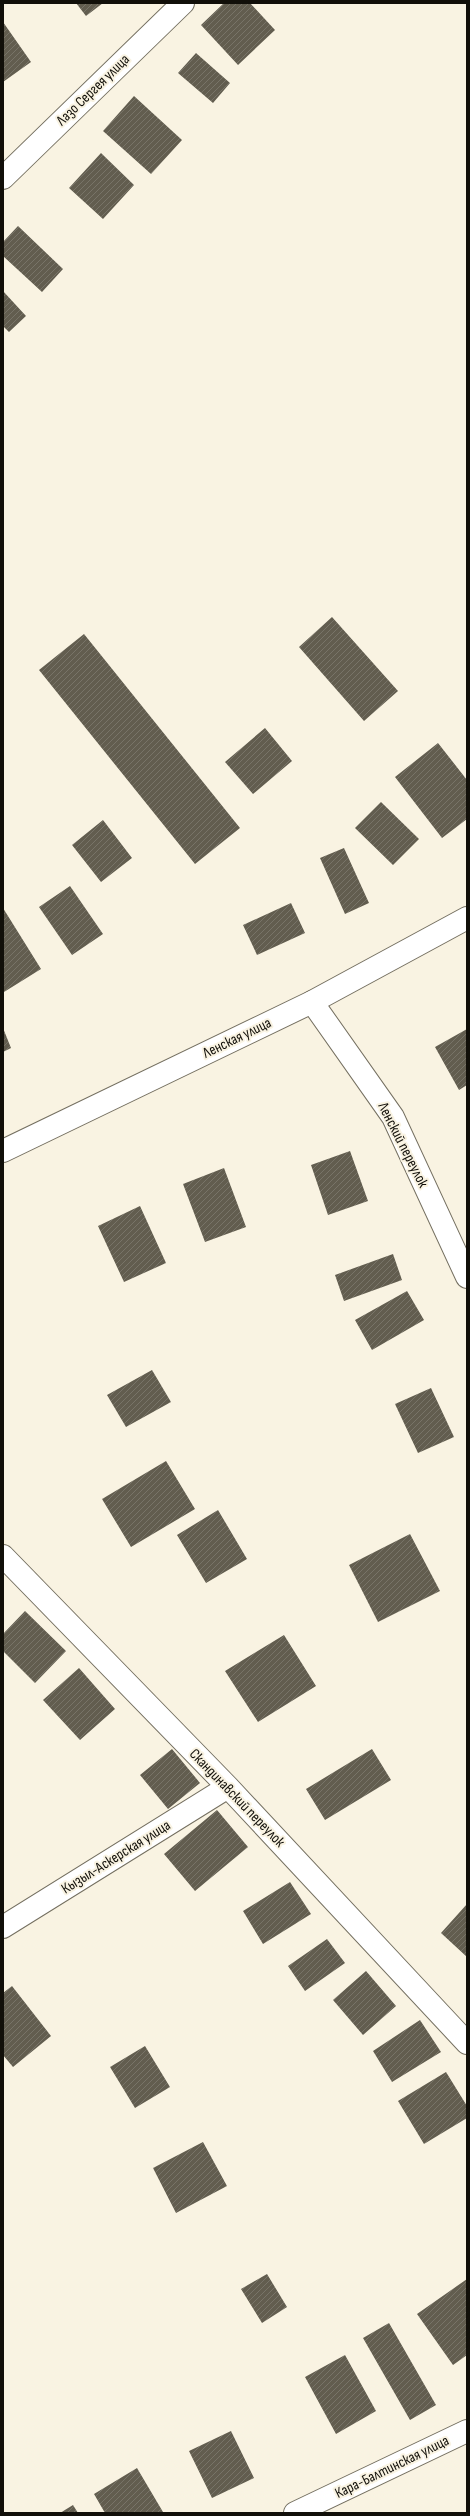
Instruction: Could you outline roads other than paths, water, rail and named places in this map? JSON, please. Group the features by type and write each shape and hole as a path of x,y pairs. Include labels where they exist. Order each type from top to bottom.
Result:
{"street":[{"name":"Лазо Сергея улица","path":"3,178 183,3"},
{"name":"Ленская улица","path":"3,1151 312,1002 467,918"},
{"name":"Ленский переулок","path":"312,1002 393,1117 467,1277"},
{"name":"Скандинавский переулок","path":"3,1556 228,1787 467,2043"},
{"name":"Кызыл-Аскерская улица","path":"3,1927 228,1787"},
{"name":"Кара-Балтинская улица","path":"295,2513 467,2431"}]}
